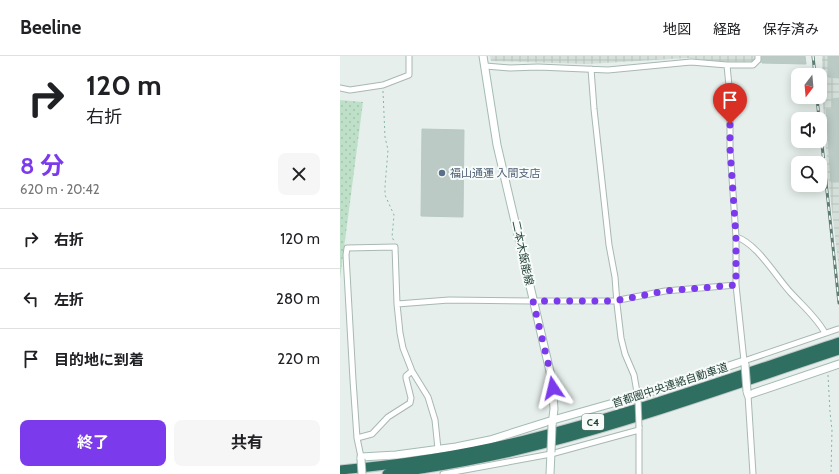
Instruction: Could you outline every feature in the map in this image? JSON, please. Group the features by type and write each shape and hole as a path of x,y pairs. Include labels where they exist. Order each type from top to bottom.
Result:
{"highway":[{"name":"首都圏中央連絡自動車道","path":"340,470 411,462 467,453 535,437 655,403 839,342"},
{"name":"首都圏中央連絡自動車道","path":"387,474 469,461 537,445 603,427 839,350"}],"street":[{"path":"340,88 350,90 383,85 409,75 409,56"},
{"name":"二本木飯能線","path":"483,56 497,146 518,229 552,380 554,397 550,474"},
{"path":"485,66 608,70 691,62 727,65 753,65 758,60 758,56"},
{"path":"727,65 730,97 730,148 736,237 736,285 748,393 754,474"},
{"path":"591,69 609,245 615,277 623,346 634,375 638,397 640,441 639,474"},
{"path":"736,237 747,242 765,260 825,333"},
{"path":"362,474 361,458 357,438 346,255 347,248 395,247 397,304 400,333 412,371 428,397 435,420 438,449"},
{"path":"397,304 449,300 614,301 665,291 736,285"},
{"path":"361,458 456,447 490,440 552,423 745,363 838,329"},
{"path":"748,393 839,364"},
{"path":"357,438 372,434 388,417 410,403 411,398 406,376 412,371"},
{"path":"443,474 551,453 639,429"}],"path":[{"path":"383,85 385,137 388,150 384,186 385,195 394,215 392,237 395,247"},
{"path":"827,368 832,430 830,474"}],"shaded area":[{"path":"490,56 805,56 806,64 726,62 687,58 588,64 491,61"},
{"path":"822,56 839,56 839,271 828,177 826,148 827,112 824,112 823,104 827,104 827,68 822,68"}],"green space":[{"path":"340,100 363,102 340,279"}],"building":[{"path":"762,56 805,56 806,64 762,63"},
{"path":"828,56 839,56 839,78 828,77"},
{"path":"839,98 839,182 831,182 826,109 832,109 832,99"},
{"name":"福山通運 入間支店","path":"422,129 464,130 463,217 421,216"}],"railway":[{"path":"813,56 814,68"},
{"path":"818,104 818,112"},
{"path":"822,148 839,303"}],"place":[{"name":"福山通運 入間支店","path":"442,173"}],"route":[{"path":"553,388 533,301 614,301 679,289 736,285 736,237 730,148 730,124"}]}
